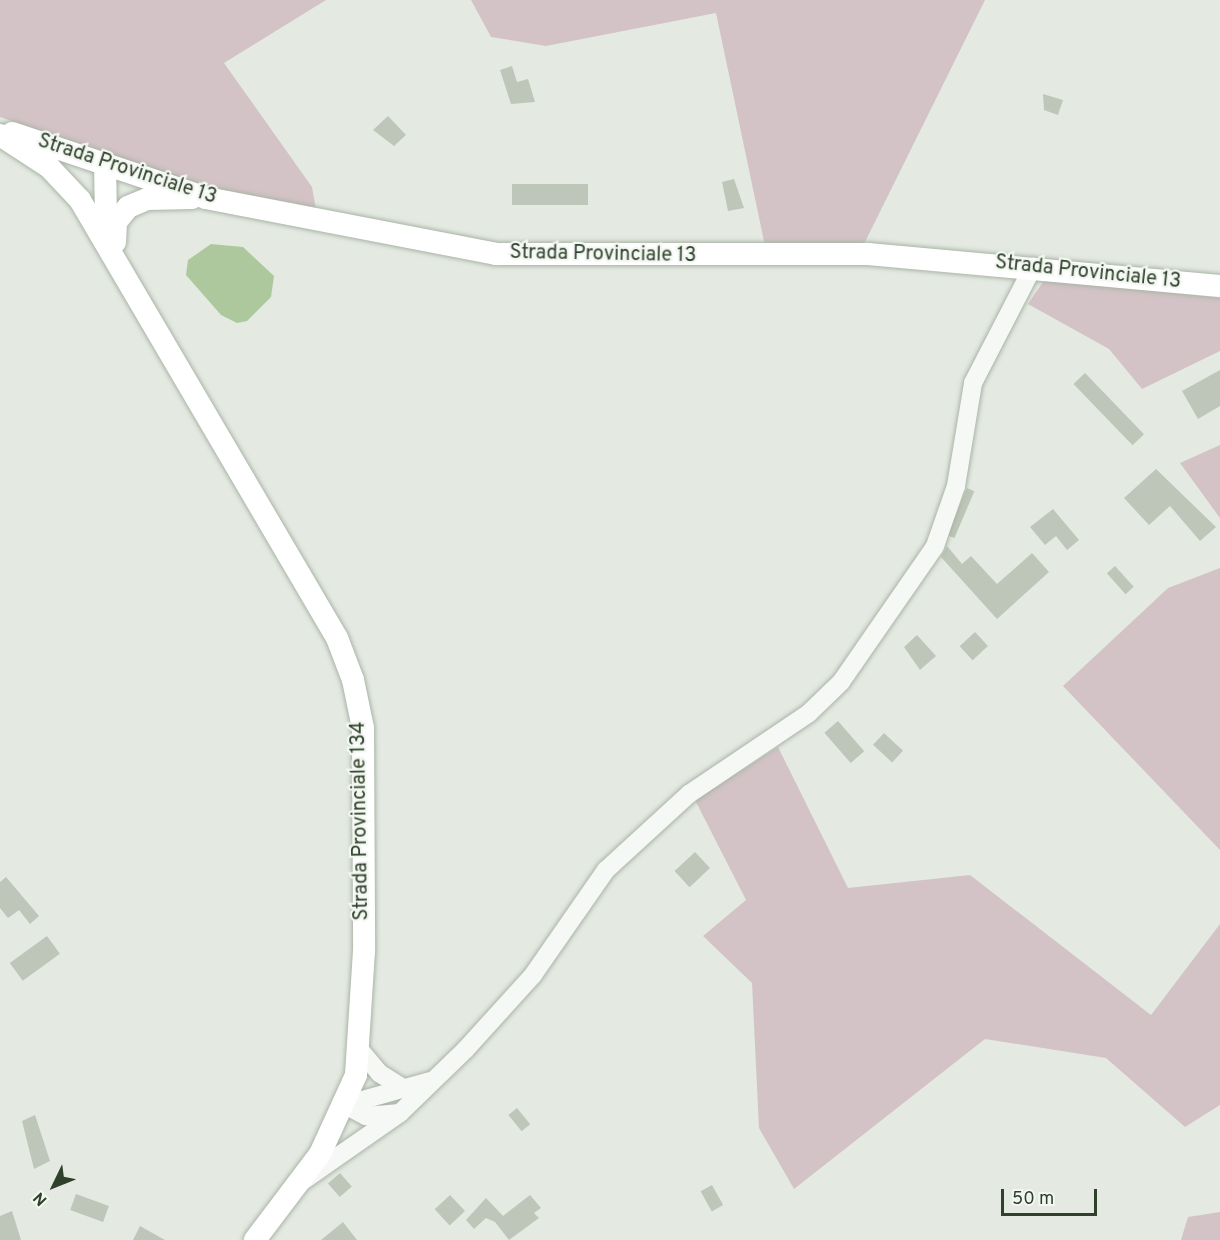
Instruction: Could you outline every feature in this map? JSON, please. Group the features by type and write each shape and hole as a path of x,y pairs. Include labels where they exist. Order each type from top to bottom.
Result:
{"main road":[{"name":"Strada Provinciale 13","path":"0,133 105,162 206,198 496,254 868,254 1033,267 1220,286"},
{"path":"0,133 49,166 80,200 150,317"},
{"path":"80,200 105,162"},
{"path":"105,162 106,217 115,246 150,317"},
{"path":"115,246 116,222 128,207 147,199 206,198"},
{"name":"Strada Provinciale 134","path":"150,317 337,638 353,680 363,728 360,1050 345,1106 300,1182 255,1240"}],"street":[{"path":"300,1182 400,1113 435,1080 533,975 606,870 689,794 828,697 890,616 948,515 976,374 1033,267"},
{"path":"360,1050 379,1073 405,1089"},
{"path":"345,1106 435,1080"},
{"path":"345,1106 366,1116 400,1113"}],"shaded area":[{"path":"0,0 326,0 224,63 312,187 316,209 201,186 0,117"},
{"path":"471,0 985,0 863,246 765,246 716,13 546,46 491,37"},
{"path":"211,244 243,247 274,276 271,297 247,321 237,323 221,315 186,275 188,260"},
{"path":"1045,279 1220,298 1220,351 1142,389 1109,349 1028,304"},
{"path":"1220,445 1220,518 1180,463"},
{"path":"1220,568 1220,850 1063,686 1168,588"},
{"path":"778,747 848,888 970,875 1151,1015 1220,924 1220,1105 1185,1127 1106,1058 985,1039 794,1189 759,1128 752,983 703,936 746,900 695,800"},
{"path":"1220,1212 1220,1240 1181,1240 1188,1217"}],"building":[{"path":"512,66 517,82 528,79 535,102 511,104 500,70"},
{"path":"1043,94 1063,100 1058,115 1044,110"},
{"path":"388,116 406,135 394,146 373,130"},
{"path":"734,179 744,208 728,211 722,182"},
{"path":"512,184 588,184 588,205 512,205"},
{"path":"1220,370 1220,406 1198,419 1182,391"},
{"path":"1085,373 1144,434 1133,445 1073,384"},
{"path":"1156,469 1216,527 1200,541 1170,506 1149,525 1124,498"},
{"path":"967,488 974,491 954,538 947,535"},
{"path":"1053,509 1079,540 1067,550 1056,536 1045,545 1030,527"},
{"path":"947,546 962,564 971,556 997,584 1032,553 1049,572 997,619 941,557"},
{"path":"1115,566 1134,587 1126,594 1107,573"},
{"path":"975,632 988,646 973,660 960,646"},
{"path":"917,635 936,656 920,670 904,647"},
{"path":"838,721 864,751 851,763 824,733"},
{"path":"884,733 903,751 892,762 873,745"},
{"path":"695,852 710,868 690,887 675,871"},
{"path":"6,877 39,916 30,924 19,910 8,918 0,908 0,882"},
{"path":"47,936 60,954 23,981 10,963"},
{"path":"517,1108 530,1124 522,1131 508,1115"},
{"path":"35,1115 50,1161 34,1169 22,1121"},
{"path":"340,1173 352,1187 340,1197 328,1183"},
{"path":"712,1185 723,1205 712,1211 701,1191"},
{"path":"76,1194 109,1206 103,1222 70,1210"},
{"path":"450,1195 465,1211 450,1225 435,1209"},
{"path":"530,1195 541,1208 534,1213 539,1218 509,1240 495,1222 486,1218 474,1229 466,1220 486,1198 503,1216"},
{"path":"12,1211 21,1240 0,1240 0,1216"},
{"path":"343,1222 357,1240 321,1240"},
{"path":"140,1226 165,1240 133,1240"}]}
